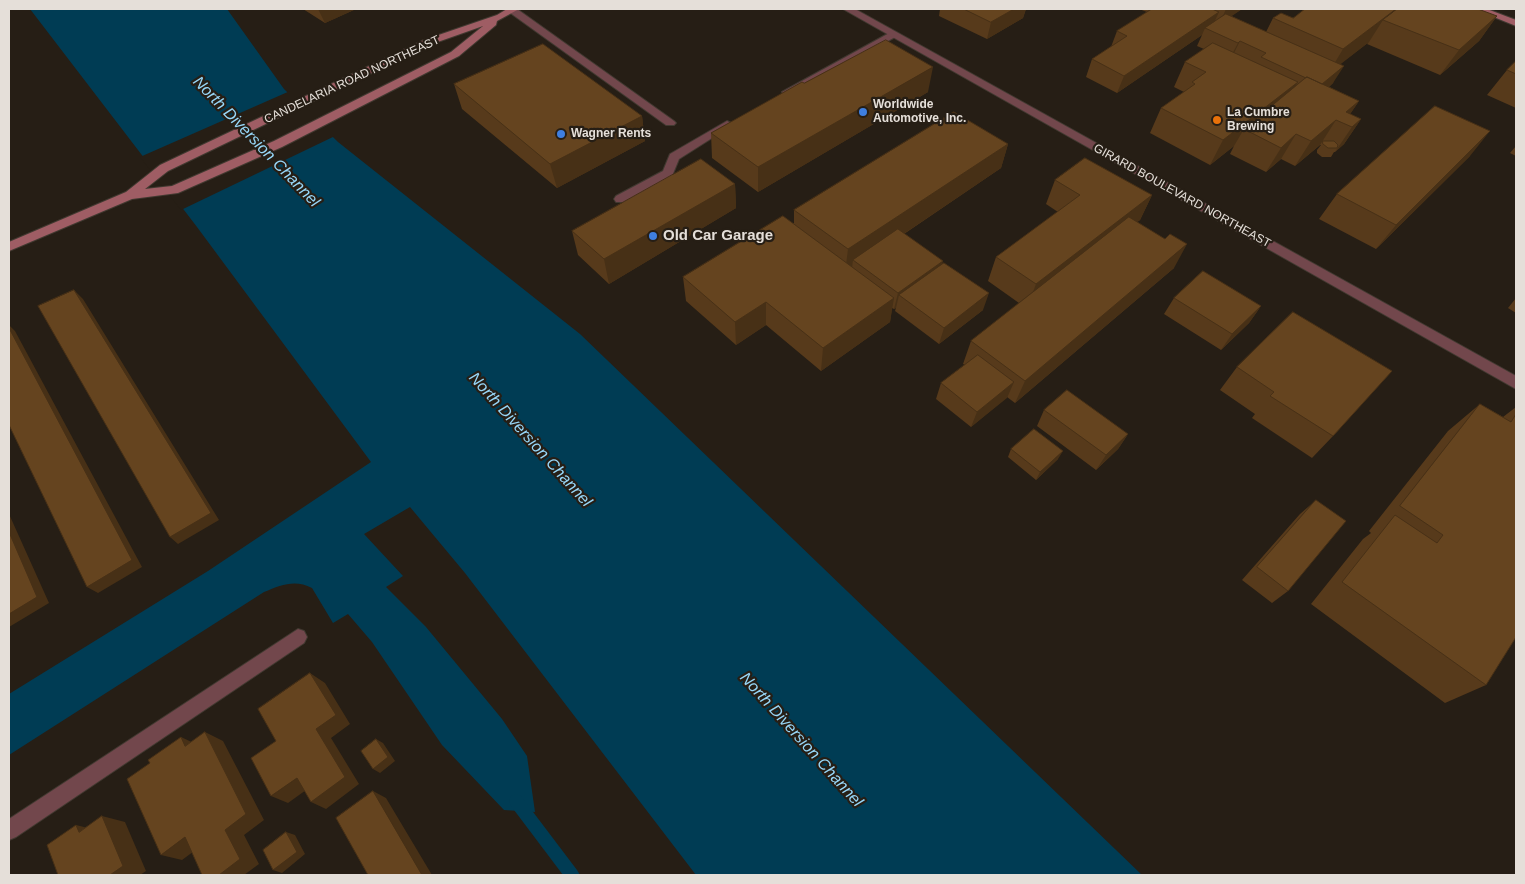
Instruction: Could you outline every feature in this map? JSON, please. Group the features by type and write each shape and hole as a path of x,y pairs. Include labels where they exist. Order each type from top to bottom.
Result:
{"main road":[{"name":"CANDELARIA ROAD NORTHEAST","path":"130,195 174,190 278,144 455,54 500,17 513,9"},
{"path":"1479,9 1516,23"},
{"name":"CANDELARIA ROAD NORTHEAST","path":"9,247 130,195 164,168 428,42 500,17"}],"street":[{"path":"513,9 670,123"},
{"name":"GIRARD BOULEVARD NORTHEAST","path":"848,9 1516,382"},
{"path":"778,97 893,34"},
{"path":"620,200 668,173 674,157 734,121"},
{"path":"9,830 298,637"}],"water":[{"name":"North Diversion Channel","path":"30,9 227,9 284,89 338,142 580,334 1142,875 696,875 465,573 410,507 364,534 403,576 386,587 426,627 502,719 527,756 535,812 504,810 442,745 372,642 348,614 333,623 312,588 294,583 282,585 264,592 9,755 9,694 208,571 371,462 197,227"}],"pier":[{"path":"290,91 335,136 181,210 140,157"}],"building":[{"path":"964,9 1014,9 991,22"},
{"path":"1152,9 1212,9 1219,12 1124,76 1092,59 1127,36 1117,31"},
{"path":"1305,9 1396,9 1343,49 1273,18 1281,13 1293,18"},
{"path":"1397,9 1478,9 1497,16 1459,50 1383,20"},
{"path":"1226,14 1344,66 1322,84 1306,78 1261,57 1266,53 1205,28"},
{"path":"886,40 933,67 758,167 711,133 802,82 804,83"},
{"path":"1213,43 1298,82 1223,140 1161,108 1195,84 1192,82 1206,72 1185,62"},
{"path":"543,44 642,116 550,164 454,84"},
{"path":"1516,61 1516,74 1507,70"},
{"path":"1307,77 1359,101 1346,112 1361,119 1352,127 1336,120 1311,141 1296,134 1281,148 1244,129"},
{"path":"1435,106 1490,131 1396,225 1337,194"},
{"path":"954,112 1008,144 848,249 794,210"},
{"path":"1323,141 1334,141 1338,145 1337,148 1328,148 1323,144"},
{"path":"1085,158 1152,195 1036,284 996,257 1080,195 1055,180"},
{"path":"701,159 735,184 604,259 572,231"},
{"path":"783,216 894,298 823,348 766,302 735,322 683,277"},
{"path":"1129,217 1165,239 1170,234 1187,244 1025,381 971,341"},
{"path":"898,229 943,261 898,293 853,260"},
{"path":"944,263 989,293 944,328 899,295"},
{"path":"1203,271 1261,306 1232,334 1174,298"},
{"path":"74,290 211,513 170,537 38,306"},
{"path":"1293,312 1392,371 1333,436 1270,396 1274,392 1237,367"},
{"path":"9,328 132,560 87,587 9,425"},
{"path":"978,355 1014,382 977,412 941,383"},
{"path":"1067,390 1128,434 1106,455 1044,410"},
{"path":"1480,404 1511,422 1516,414 1516,637 1486,685 1342,582 1395,515 1437,543 1443,535 1400,506"},
{"path":"1034,429 1063,451 1040,472 1011,449"},
{"path":"1316,500 1346,521 1288,591 1257,567"},
{"path":"9,532 37,597 9,614"},
{"path":"310,673 336,715 316,729 345,777 311,802 297,778 271,796 251,758 276,741 258,709"},
{"path":"205,732 246,814 225,830 240,859 219,875 202,875 185,837 161,855 127,779 150,763 148,760 181,737 185,746"},
{"path":"376,739 388,757 373,769 361,751"},
{"path":"373,791 422,875 368,875 336,818"},
{"path":"102,816 123,866 110,875 58,875 47,845 76,825 79,832"},
{"path":"286,832 297,852 273,870 263,850"}],"waterway":[{"path":"516,801 572,875"}],"place":[{"name":"Worldwide Automotive, Inc.","path":"863,112"},
{"name":"La Cumbre Brewing","path":"1217,120"},
{"name":"Wagner Rents","path":"561,134"},
{"name":"Old Car Garage","path":"653,236"}]}
